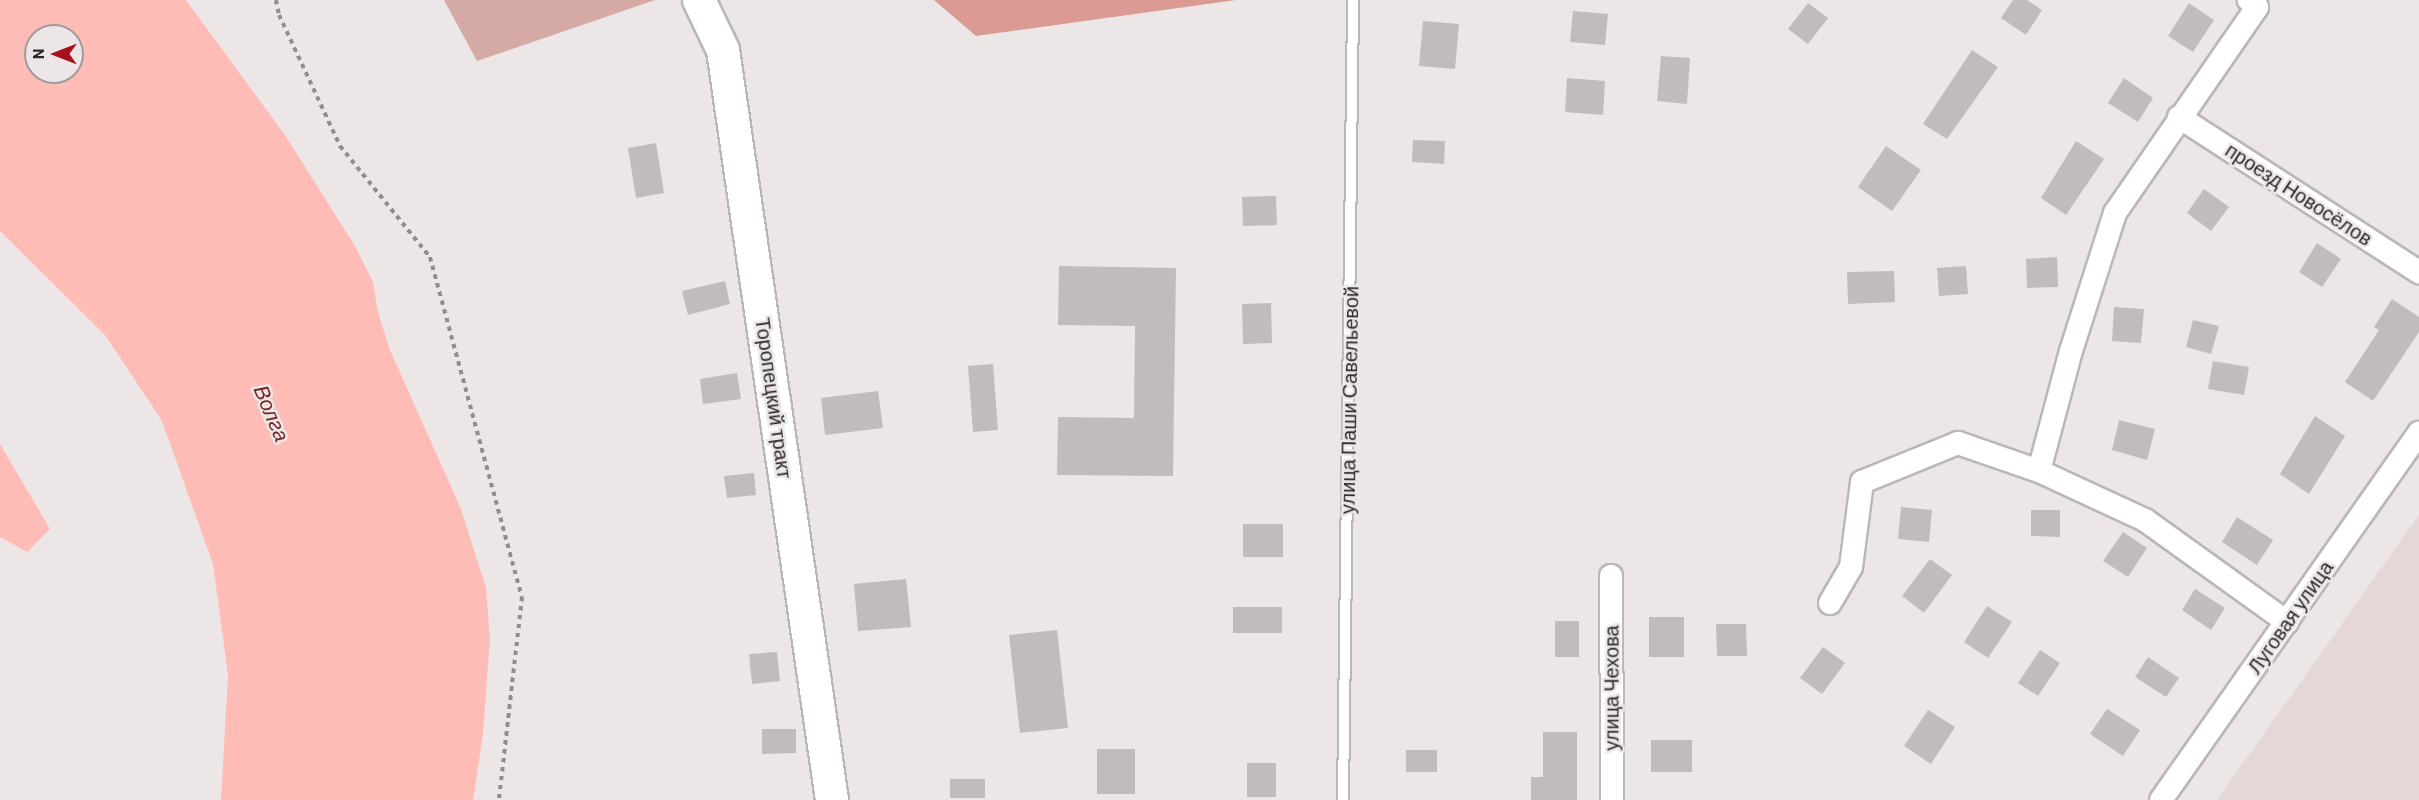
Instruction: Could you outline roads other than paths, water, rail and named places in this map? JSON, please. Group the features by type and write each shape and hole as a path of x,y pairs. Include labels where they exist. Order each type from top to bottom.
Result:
{"main road":[{"name":"Торопецкий тракт","path":"699,0 723,50 832,800"}],"street":[{"path":"2039,471 2071,351 2115,213 2257,7 2249,0"},
{"name":"проезд Новосёлов","path":"2179,117 2419,272"},
{"name":"Луговая улица","path":"2161,800 2419,433"},
{"path":"1830,603 1851,567 1863,482 1958,443 2039,471 2145,520 2287,622"},
{"name":"улица Чехова","path":"1611,576 1612,800"}],"lane":[{"name":"улица Паши Савельевой","path":"1343,800 1353,0"}],"water":[{"name":"Волга","path":"0,0 186,0 285,135 355,246 373,282 378,312 390,350 461,509 486,588 490,639 483,734 473,800 221,800 228,675 213,564 162,421 105,335 0,231"},
{"path":"0,444 50,529 27,552 0,537"}]}
